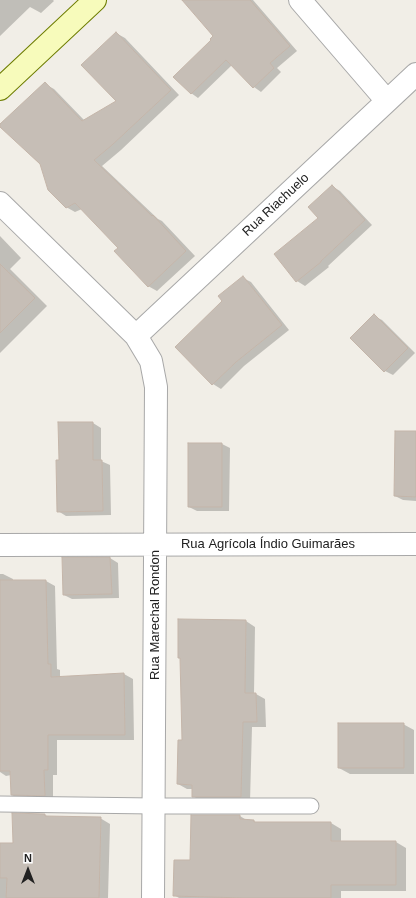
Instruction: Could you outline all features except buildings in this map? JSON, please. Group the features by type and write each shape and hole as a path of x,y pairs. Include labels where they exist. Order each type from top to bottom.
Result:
{"main road":[{"path":"0,89 95,0"}],"street":[{"path":"300,0 387,101"},
{"name":"Rua Riachuelo","path":"136,336 416,74"},
{"name":"Rua Marechal Rondon","path":"0,203 136,336 151,361 156,387 153,898"},
{"name":"Rua Agrícola Índio Guimarães","path":"0,545 416,544"}],"lane":[{"path":"0,804 311,806"}]}
